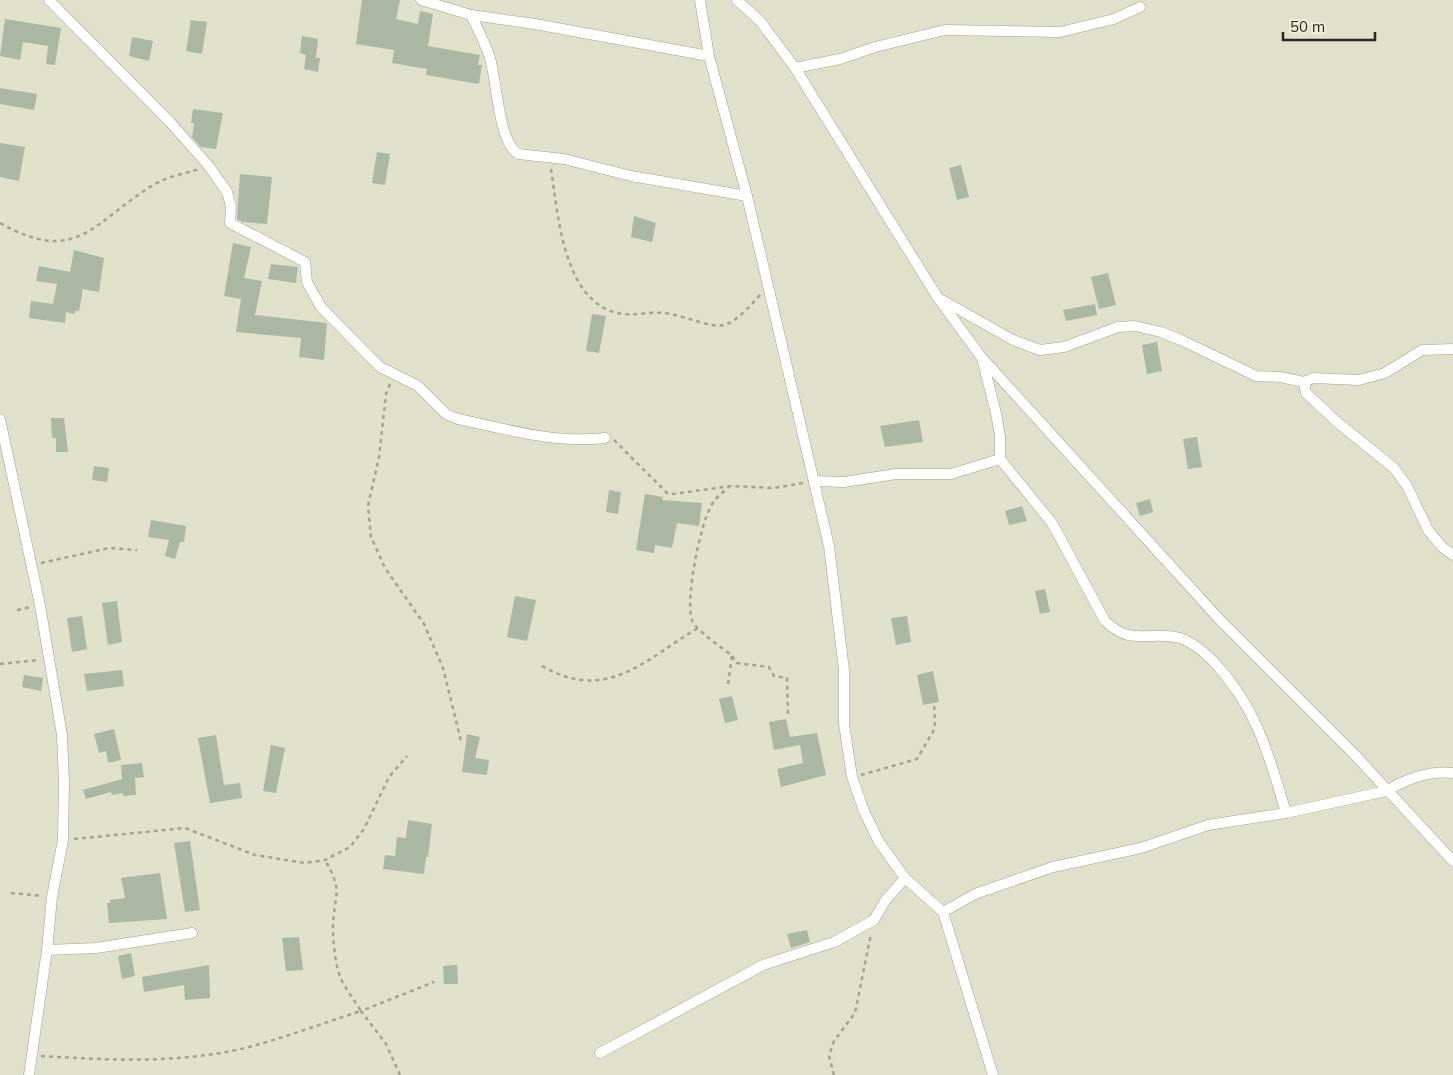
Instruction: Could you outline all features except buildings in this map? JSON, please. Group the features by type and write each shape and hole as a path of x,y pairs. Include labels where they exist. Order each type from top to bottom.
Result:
{"street":[{"path":"49,0 170,122 208,165 227,192 231,206 230,223 305,262 307,282 321,307 380,366 418,386 446,414 458,419 543,437 589,440 605,438"},
{"path":"421,0 472,15 534,24 709,56"},
{"path":"700,0 709,56 747,196 829,546 844,670 844,724 852,777 864,811 880,842 906,878 943,912 993,1075"},
{"path":"737,0 760,21 795,68 938,298 982,358 1219,619 1355,755 1453,861"},
{"path":"795,68 840,59 875,47 945,30 1060,32 1114,19 1140,7"},
{"path":"472,15 491,60 510,146 518,154 564,159 677,185 747,196"},
{"path":"938,298 1012,340 1040,350 1064,347 1118,327 1135,326 1161,332 1256,376 1280,377 1304,382 1313,378 1359,380 1385,373 1422,350 1453,349"},
{"path":"982,358 996,413 1000,436 1000,459 1052,523 1105,621 1117,633 1129,637 1162,634 1183,639 1204,652 1238,689 1260,734 1286,813"},
{"path":"1304,382 1306,393 1394,468 1407,486 1428,530 1442,547 1453,555"},
{"path":"0,419 32,565 62,735 64,783 62,840 52,896 47,950 29,1075"},
{"path":"814,481 844,482 896,474 951,474 1000,459"},
{"path":"943,912 975,894 1054,867 1141,848 1208,825 1286,813 1386,790 1425,774 1442,771 1453,773"},
{"path":"600,1053 762,965 834,942 874,920 885,901 906,878"},
{"path":"47,950 96,948 192,933"}],"path":[{"path":"550,158 556,209 568,259 585,292 607,310 619,314 669,313 705,324 723,326 737,320 767,287"},
{"path":"0,223 17,233 43,242 59,242 82,235 99,226 116,209 158,182 208,165"},
{"path":"394,373 386,394 375,479 368,506 371,538 385,568 424,624 443,668 461,741"},
{"path":"605,438 612,439 619,444 667,493 673,494 731,486 774,488 814,481"},
{"path":"731,486 711,506 701,529 692,586 693,621 698,628 732,656 737,663 770,667 774,676 787,678 788,716"},
{"path":"32,565 109,548 137,550"},
{"path":"542,666 558,675 575,680 592,682 609,680 633,668 698,628"},
{"path":"728,684 732,656"},
{"path":"0,664 50,660"},
{"path":"852,777 917,759 935,728 934,703"},
{"path":"62,840 185,828 255,855 305,862 325,860 350,847 364,829 389,777 406,756"},
{"path":"325,860 335,877 338,890 333,927 337,965 341,980 386,1044 400,1075"},
{"path":"11,893 52,896"},
{"path":"834,1075 829,1056 834,1041 855,1013 874,920"},
{"path":"32,1055 145,1061 200,1056 268,1042 361,1011 434,982"}]}
